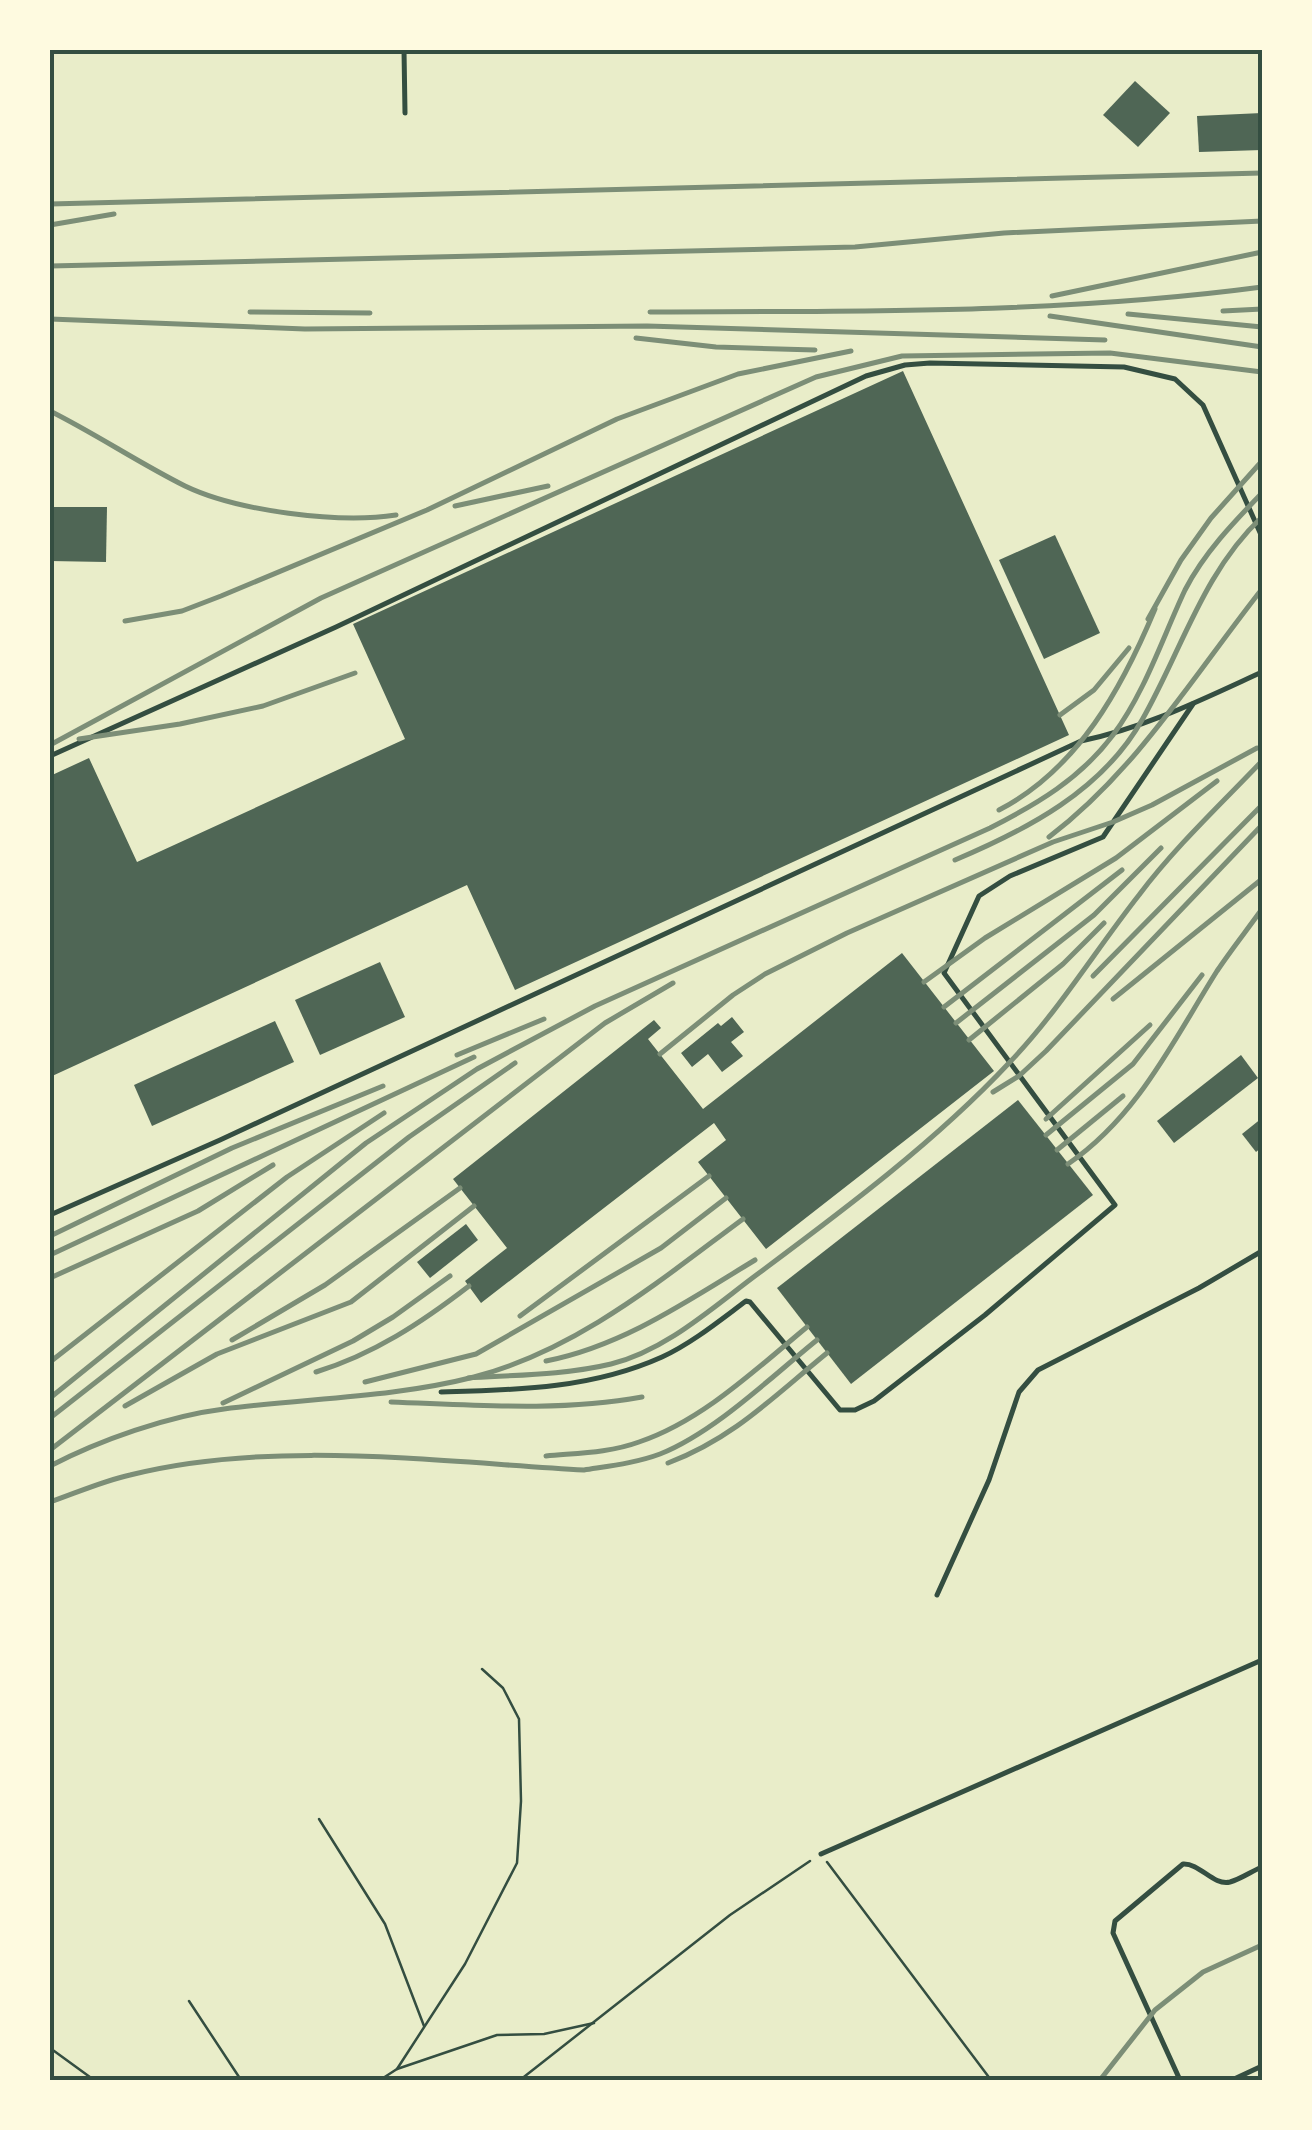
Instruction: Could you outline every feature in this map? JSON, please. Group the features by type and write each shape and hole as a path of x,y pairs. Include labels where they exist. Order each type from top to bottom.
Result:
{"lane":[{"path":"404,50 405,112"},
{"path":"50,756 336,627 866,376 905,366 1124,367 1175,379 1203,405 1262,537"},
{"path":"50,1215 1081,741 1114,734 1193,704 1262,672"},
{"path":"440,1392 560,1387 616,1374 663,1357 746,1301 840,1410 855,1410 874,1401 985,1316 1115,1205 944,973 979,896 1010,876 1103,836 1193,704"},
{"path":"938,1595 989,1480 1019,1392 1038,1370 1199,1288 1262,1251"},
{"path":"821,1854 1262,1660"},
{"path":"1180,2080 1113,1933 1115,1921 1183,1864 1190,1863 1221,1882 1262,1867"},
{"path":"1232,2080 1262,2066"}],"path":[{"path":"397,2069 465,1964 517,1864 521,1801 519,1719 503,1688 482,1669"},
{"path":"319,1819 385,1924 424,2027"},
{"path":"520,2080 730,1916 821,1854 991,2080"},
{"path":"189,2001 241,2080"},
{"path":"380,2080 397,2069 497,2035 544,2034 596,2023"},
{"path":"50,2048 94,2080"}],"building":[{"path":"1135,81 1170,113 1138,147 1103,115"},
{"path":"1262,113 1262,150 1199,152 1197,116"},
{"path":"903,371 1069,735 515,990 467,885 50,1077 50,776 89,758 137,862 405,739 353,624"},
{"path":"50,507 107,507 106,562 50,561"},
{"path":"1055,535 1100,633 1044,659 999,560"},
{"path":"902,953 994,1071 766,1249 698,1162 726,1140 714,1123 481,1303 465,1281 507,1248 453,1179 654,1020 661,1028 648,1039 703,1109"},
{"path":"380,962 405,1017 320,1055 295,1000"},
{"path":"732,1017 744,1032 731,1042 743,1056 722,1072 708,1054 692,1067 681,1053 718,1023 721,1026"},
{"path":"275,1021 294,1062 152,1126 134,1085"},
{"path":"1241,1055 1258,1078 1174,1143 1157,1121"},
{"path":"1018,1100 1093,1195 851,1384 777,1288"},
{"path":"1262,1118 1262,1147 1256,1152 1242,1134"},
{"path":"466,1224 478,1240 430,1278 417,1262"}],"railway":[{"path":"50,204 1262,173"},
{"path":"50,225 114,214"},
{"path":"50,266 855,247 1004,233 1262,221"},
{"path":"1052,296 1262,252"},
{"path":"650,312 1033,307 1262,287"},
{"path":"1223,311 1262,309"},
{"path":"250,312 370,313"},
{"path":"1128,314 1262,327"},
{"path":"1050,316 1262,347"},
{"path":"50,319 305,329 647,326 1105,340"},
{"path":"636,338 716,347 815,350"},
{"path":"125,621 182,611 221,596 427,510 617,419 738,374 851,351"},
{"path":"50,745 321,598 816,377 902,356 1110,353 1262,372"},
{"path":"50,411 207,495 289,513 346,518 396,515"},
{"path":"1148,619 1181,560 1211,518 1262,461"},
{"path":"455,506 548,486"},
{"path":"50,1398 366,1143 477,1069 595,1006 990,828 1057,789 1113,735 1144,683 1201,563 1262,493"},
{"path":"955,860 1035,821 1106,768 1142,720 1208,587 1262,517"},
{"path":"1049,837 1081,811 1137,752 1262,589"},
{"path":"999,810 1052,772 1094,724 1128,668 1155,609"},
{"path":"1060,715 1094,690 1129,648"},
{"path":"79,739 180,724 263,706 355,673"},
{"path":"660,1054 765,974 847,933 1053,842 1152,805 1257,748"},
{"path":"468,1378 594,1368 651,1349 707,1313 857,1199 951,1120 1009,1063 1153,877 1262,761"},
{"path":"924,982 985,938 1116,858 1217,781"},
{"path":"1093,976 1262,805"},
{"path":"993,1092 1019,1076 1046,1051 1262,825"},
{"path":"956,1023 1094,915 1161,848"},
{"path":"944,1007 1122,870"},
{"path":"1113,999 1262,879"},
{"path":"1068,1164 1093,1145 1134,1100 1262,909"},
{"path":"969,1040 1063,964 1104,923"},
{"path":"1046,1135 1133,1064 1202,975"},
{"path":"50,1450 605,1023 673,983"},
{"path":"457,1055 544,1019"},
{"path":"1046,1119 1150,1025"},
{"path":"50,1255 474,1057"},
{"path":"50,1418 409,1137 515,1063"},
{"path":"50,1236 232,1148 383,1086"},
{"path":"1057,1150 1123,1096"},
{"path":"50,1362 287,1177 384,1113"},
{"path":"50,1278 198,1211 273,1165"},
{"path":"520,1316 709,1176"},
{"path":"232,1340 325,1285 460,1188"},
{"path":"365,1382 476,1354 661,1248 726,1198"},
{"path":"125,1406 217,1354 351,1302 474,1206"},
{"path":"50,1466 112,1438 180,1417 412,1389 512,1365 548,1350 616,1311 743,1219"},
{"path":"546,1361 629,1333 755,1260"},
{"path":"223,1403 353,1341 450,1276"},
{"path":"316,1372 396,1336 469,1286"},
{"path":"546,1456 616,1448 662,1433 728,1392 807,1327"},
{"path":"50,1502 130,1475 240,1458 356,1456 584,1470 632,1462 660,1454 701,1432 817,1340"},
{"path":"668,1463 733,1429 827,1353"},
{"path":"391,1402 548,1406 642,1397"},
{"path":"1100,2080 1155,2010 1203,1972 1262,1945"}]}
